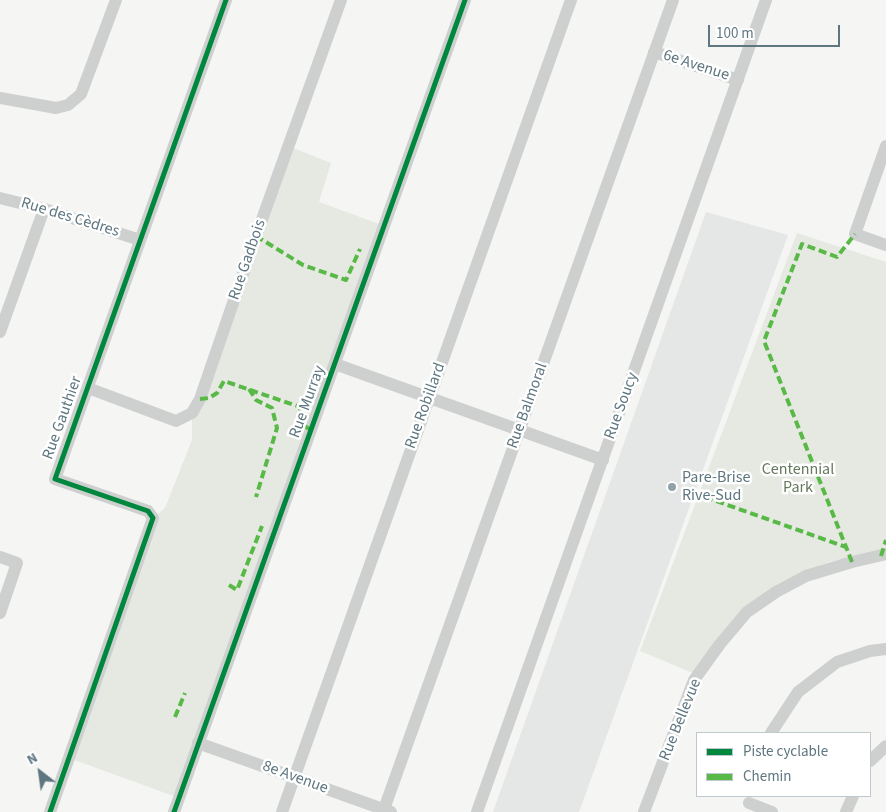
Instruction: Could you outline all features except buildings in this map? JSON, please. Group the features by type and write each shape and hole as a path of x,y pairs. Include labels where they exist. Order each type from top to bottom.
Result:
{"street":[{"path":"0,98 56,108 68,105 81,94 116,0"},
{"name":"Rue Gauthier","path":"50,812 153,518 148,511 55,479 226,0"},
{"name":"Rue Gadbois","path":"88,388 176,421 192,413 200,399 256,236 341,0"},
{"name":"Rue Murray","path":"174,812 465,0"},
{"name":"Rue Robillard","path":"282,812 571,0"},
{"name":"Rue Balmoral","path":"386,811 519,430 673,0"},
{"name":"Rue Soucy","path":"477,812 766,0"},
{"name":"6e Avenue","path":"654,52 738,80"},
{"path":"886,146 855,234 886,245"},
{"name":"Rue des Cèdres","path":"0,198 44,209 140,240"},
{"path":"0,332 4,306 44,209"},
{"path":"335,364 603,460"},
{"name":"Rue Bellevue","path":"644,812 694,680 720,644 747,612 776,592 806,576 886,554"},
{"path":"0,557 17,563 0,613"},
{"path":"772,732 798,692 837,662 870,651 886,649"},
{"name":"8e Avenue","path":"198,744 386,811"},
{"path":"871,760 886,746"},
{"path":"846,812 853,797"},
{"path":"748,803 772,812"}],"shaded area":[{"path":"706,212 788,235 579,812 493,812"}],"green space":[{"path":"288,146 331,163 319,202 382,225 179,798 69,758 153,518 165,508 192,440 192,413"},
{"name":"Centennial Park","path":"797,233 886,262 886,549 829,562 797,575 765,595 693,673 640,651"}],"marked path":[{"path":"852,562 764,341 802,244 837,257 855,234"},
{"path":"256,236 303,265 346,280 360,249"},
{"path":"200,399 209,398 217,393 224,381 300,407 300,423 311,430"},
{"path":"249,389 256,400 272,408 277,428 256,497"},
{"path":"705,497 846,547"},
{"path":"229,585 237,590 262,526"},
{"path":"881,556 886,540"},
{"path":"175,717 185,693"}],"cycle path":[{"path":"50,812 153,518 148,511 55,479 226,0"},
{"path":"174,812 465,0"}],"place":[{"name":"Pare-Brise Rive-Sud","path":"672,487"}]}
